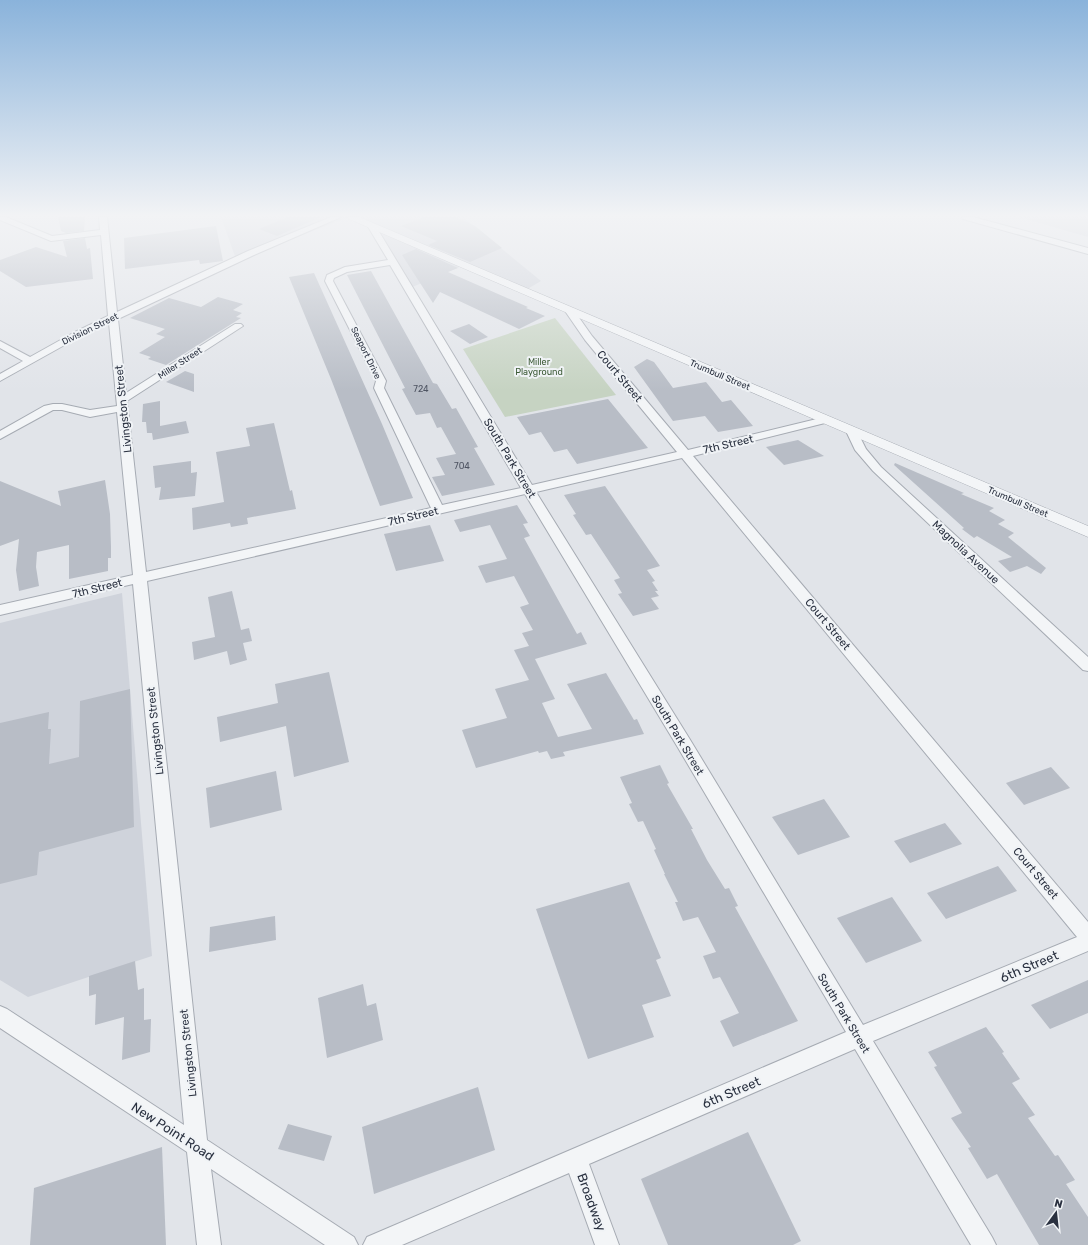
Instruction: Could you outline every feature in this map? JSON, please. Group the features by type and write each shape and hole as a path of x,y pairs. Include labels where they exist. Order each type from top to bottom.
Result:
{"street":[{"name":"Livingston Street","path":"109,275 197,1146 209,1245"},
{"name":"Division Street","path":"0,378 76,335 204,275"},
{"name":"Seaport Drive","path":"332,275 330,276 329,281 381,381 380,388 438,510"},
{"name":"South Park Street","path":"401,275 528,489 683,742 984,1245"},
{"name":"Trumbull Street","path":"487,275 1088,532"},
{"name":"Court Street","path":"570,311 588,338 1088,936"},
{"name":"Miller Street","path":"0,436 55,405 91,414 122,404 238,326"},
{"path":"0,344 30,361"},
{"name":"7th Street","path":"0,610 139,577 685,454 825,420"},
{"name":"Magnolia Avenue","path":"852,431 861,450 877,469 1088,666"},
{"name":"6th Street","path":"375,1245 576,1160 859,1037 1088,942"},
{"name":"New Point Road","path":"0,1016 346,1245"},
{"name":"Broadway","path":"576,1160 607,1245"}],"shaded area":[{"path":"403,275 440,275 410,288"},
{"path":"487,275 534,275 541,281 524,291"},
{"path":"122,593 152,956 28,997 0,980 0,623"}],"green space":[{"name":"Miller Playground","path":"555,318 616,395 505,417 463,349"}],"building":[{"path":"7,275 93,275 93,279 26,287"},
{"path":"315,275 382,424 413,498 380,506 331,379 289,277"},
{"path":"347,275 373,275 433,383 437,384 452,409 456,408 478,447 474,448 495,485 442,496 432,477 445,475 436,458 456,454 441,427 437,428 430,413 416,415 402,389 405,388"},
{"path":"415,275 455,275 545,316 519,329 440,292 433,303"},
{"path":"218,297 243,304 233,310 242,313 236,317 241,318 166,365 148,359 151,357 139,353 165,337 156,334 165,329 130,318 169,298 201,307"},
{"path":"469,324 488,337 470,344 450,331"},
{"path":"647,359 654,362 673,388 706,382 722,402 731,400 753,426 718,432 705,416 673,421 634,367"},
{"path":"185,371 194,374 194,392 166,382"},
{"path":"608,399 648,448 577,464 567,449 554,452 541,432 529,435 517,417"},
{"path":"160,401 160,426 186,421 189,433 153,440 152,433 147,433 146,422 142,422 143,404"},
{"path":"274,423 290,491 292,490 296,509 247,518 248,524 231,527 230,523 193,530 192,508 224,502 216,452 250,446 246,428"},
{"path":"798,440 824,456 784,465 766,447"},
{"path":"191,461 191,473 197,472 195,496 159,500 161,487 155,488 153,466"},
{"path":"895,463 964,493 961,494 994,508 989,511 1005,520 998,524 1014,533 1008,537 1046,568 1041,574 1027,566 1010,572 998,561 1012,557 977,536 974,538 962,529 964,528 894,465"},
{"path":"105,480 110,514 111,558 108,558 108,571 69,579 69,545 37,552 36,567 39,586 19,591 16,570 19,539 0,546 0,481 61,506 58,491"},
{"path":"605,486 660,566 647,570 655,581 652,582 658,591 655,591 659,596 651,598 659,609 633,616 618,594 622,593 614,580 620,578 591,534 586,535 573,515 576,514 564,495"},
{"path":"517,505 528,523 523,524 530,536 524,538 577,634 581,632 587,644 535,659 555,699 542,703 558,737 592,729 567,684 606,673 634,720 637,719 644,734 563,752 565,756 551,759 547,751 539,753 538,751 476,768 462,730 507,718 495,689 529,680 514,650 529,646 522,633 533,630 520,607 529,604 514,576 486,583 478,566 507,559 490,525 460,532 454,520"},
{"path":"430,525 444,561 396,571 384,534"},
{"path":"232,591 241,630 249,628 252,641 243,643 247,660 230,665 227,651 194,660 192,642 215,637 208,597"},
{"path":"329,672 349,762 294,777 286,726 220,742 217,717 278,703 275,684"},
{"path":"130,689 134,827 39,852 37,875 0,884 0,723 49,712 48,729 51,729 49,764 79,757 80,701"},
{"path":"660,765 669,783 667,784 693,829 691,829 707,860 725,889 729,888 738,906 735,907 798,1021 733,1047 720,1021 739,1013 720,977 713,979 703,956 716,952 698,917 683,921 675,902 678,902 654,850 656,849 643,821 638,822 629,804 632,803 620,777"},
{"path":"1051,767 1070,788 1024,805 1006,783"},
{"path":"276,771 282,810 210,828 206,788"},
{"path":"824,799 850,837 798,855 772,817"},
{"path":"945,823 962,844 910,863 894,841"},
{"path":"998,866 1017,891 946,919 927,893"},
{"path":"629,882 661,958 656,960 671,996 642,1005 654,1037 588,1059 536,909"},
{"path":"892,897 922,941 866,963 837,918"},
{"path":"275,916 276,940 209,952 210,927"},
{"path":"135,961 138,990 144,988 144,1020 151,1019 150,1052 122,1060 124,1017 95,1025 96,994 89,996 89,976"},
{"path":"1088,980 1088,1013 1050,1029 1031,1005"},
{"path":"363,984 367,1006 376,1003 383,1040 327,1058 318,998"},
{"path":"986,1027 1004,1052 1002,1053 1020,1079 1012,1083 1035,1115 1028,1118 1055,1156 1058,1155 1075,1180 1066,1184 1088,1217 1088,1245 1039,1245 997,1174 987,1179 968,1148 971,1147 951,1118 962,1113 934,1067 937,1066 928,1052"},
{"path":"478,1087 495,1150 374,1194 362,1127"},
{"path":"288,1124 332,1136 324,1161 278,1149"},
{"path":"748,1132 801,1241 793,1245 668,1245 641,1179"},
{"path":"162,1147 166,1245 30,1245 34,1188"}]}
